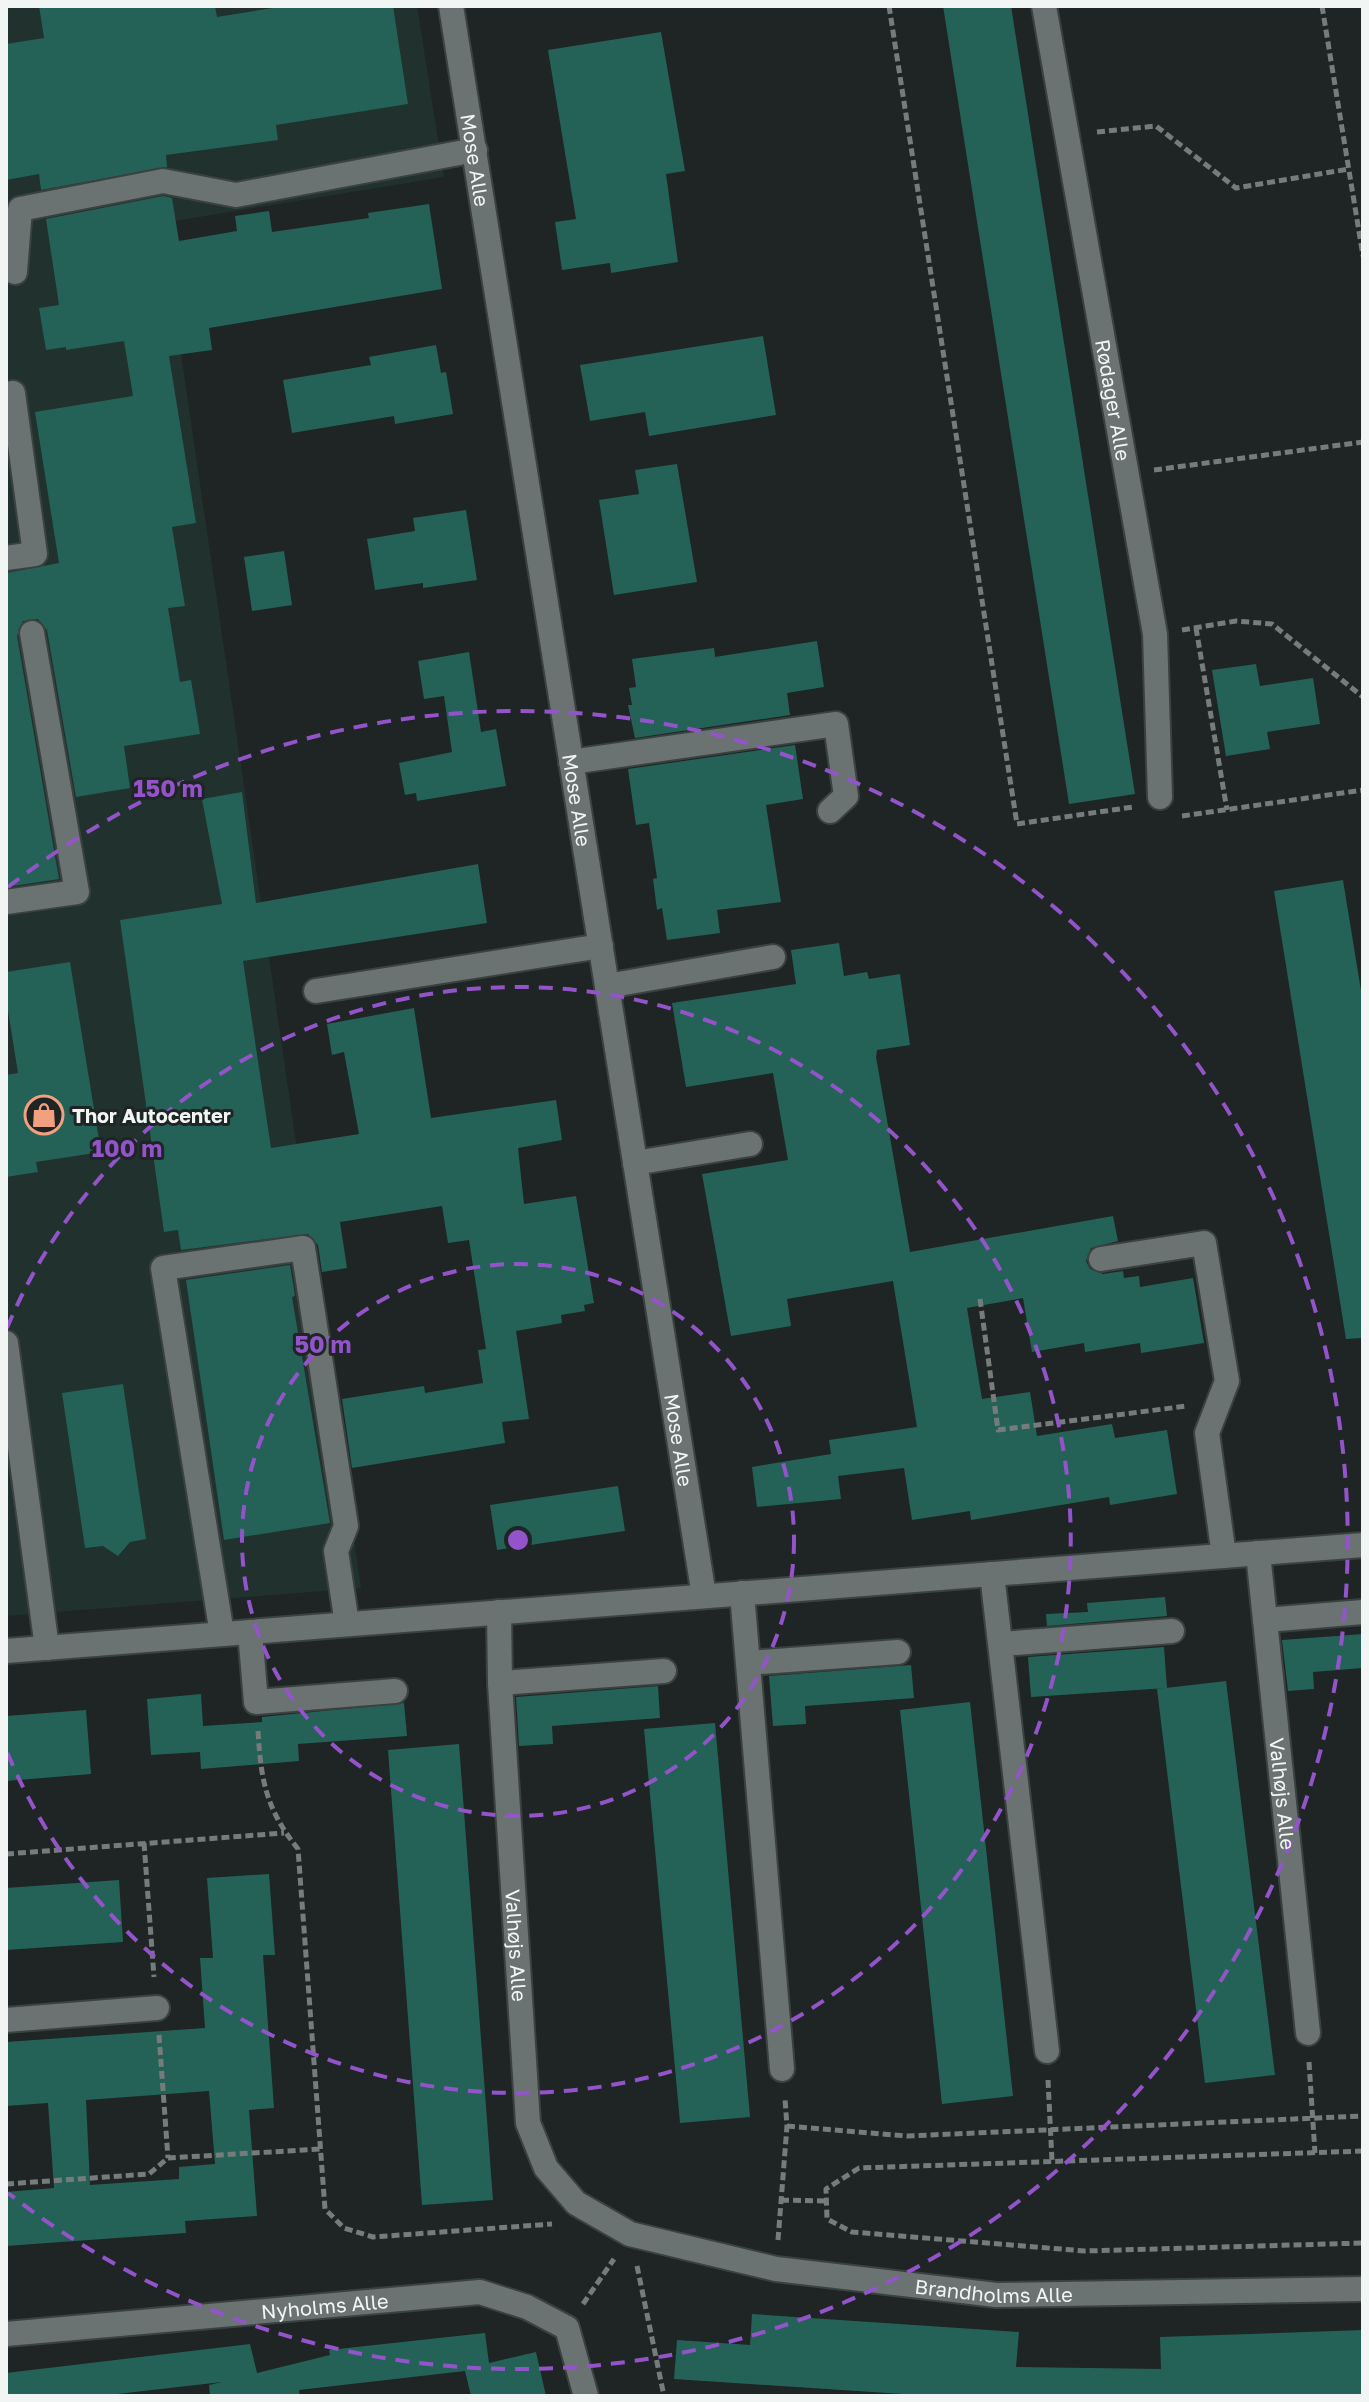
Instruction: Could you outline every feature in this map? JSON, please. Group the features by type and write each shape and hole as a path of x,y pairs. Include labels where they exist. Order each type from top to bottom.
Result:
{"street":[{"name":"Mose Alle","path":"451,6 704,1596"},
{"name":"Rødager Alle","path":"1044,6 1155,634 1160,797"},
{"path":"15,272 20,209 163,181 236,195 475,150"},
{"path":"6,558 35,554 13,393"},
{"path":"6,902 77,892 32,633"},
{"path":"571,762 836,724 846,796 830,811"},
{"path":"316,991 601,946"},
{"path":"607,986 773,957"},
{"path":"635,1163 750,1144"},
{"path":"1101,1259 1204,1243 1227,1381 1207,1433 1224,1556"},
{"path":"222,1634 163,1268 303,1248 346,1526 336,1551 347,1624"},
{"path":"6,1343 47,1648"},
{"path":"6,1651 1363,1545"},
{"name":"Valhøjs Alle","path":"1258,1553 1308,2033"},
{"path":"992,1574 1047,2051"},
{"path":"742,1593 782,2069"},
{"name":"Valhøjs Alle","path":"499,1612 500,1683 528,2123 546,2168 576,2203 630,2234"},
{"path":"1265,1620 1363,1612"},
{"path":"1001,1644 1172,1631"},
{"path":"250,1632 256,1702 395,1691"},
{"path":"748,1663 898,1652"},
{"path":"500,1683 664,1671"},
{"path":"6,2020 157,2008"},
{"name":"Brandholms Alle","path":"630,2234 776,2269 996,2295 1363,2289"},
{"name":"Nyholms Alle","path":"6,2334 480,2292 527,2307 567,2328"},
{"path":"567,2328 586,2396"}],"path":[{"path":"889,6 1017,824 1139,806 1160,797 1174,817 1363,790"},
{"path":"1322,6 1363,256"},
{"path":"1067,136 1156,126 1236,188 1349,169"},
{"path":"1127,473 1363,442"},
{"path":"1155,634 1236,621 1272,624 1363,697"},
{"path":"1196,628 1227,810"},
{"path":"980,1299 998,1430 1219,1402"},
{"path":"256,1702 261,1784 285,1833 298,1849 325,2209 344,2228 373,2237 558,2224 576,2203"},
{"path":"6,1854 285,1833"},
{"path":"1308,2033 1315,2153"},
{"path":"1047,2051 1052,2161"},
{"path":"776,2269 787,2126 782,2069"},
{"path":"787,2126 907,2136 1363,2116"},
{"path":"6,2184 149,2174 168,2158 321,2149"},
{"path":"1363,2151 859,2168 826,2189 827,2219 852,2232 1101,2251 1363,2243"},
{"path":"781,2200 826,2201"},
{"path":"567,2328 630,2234"},
{"path":"630,2234 664,2396"}],"shaded area":[{"path":"6,6 417,6 444,177 162,223 361,1588 6,1616"}],"building":[{"path":"39,6 215,6 217,17 285,6 393,6 408,104 276,125 278,140 166,155 167,167 41,190 39,174 6,180 6,44 44,38"},
{"path":"943,6 1011,6 1135,794 1069,804"},
{"path":"661,32 685,171 666,174 678,262 611,273 610,263 562,270 555,222 576,219 548,50"},
{"path":"163,196 172,198 179,241 237,231 235,216 269,211 272,232 369,218 368,213 429,204 442,289 209,328 212,350 169,356 196,523 172,527 185,606 168,608 180,682 191,680 200,734 124,746 130,788 76,797 47,630 38,619 23,621 17,636 59,879 6,887 6,573 59,563 35,412 133,396 124,341 46,350 39,308 59,305 46,219"},
{"path":"763,336 776,415 649,436 645,412 590,421 580,365"},
{"path":"436,345 441,373 446,372 453,414 395,424 394,416 292,433 283,380 371,365 369,357"},
{"path":"677,464 697,582 614,595 599,500 639,494 635,470"},
{"path":"466,510 477,580 423,588 423,583 375,590 367,539 415,531 413,518"},
{"path":"284,551 292,605 252,611 244,557"},
{"path":"817,641 824,687 787,693 790,715 635,738 628,705 632,705 629,688 636,687 632,659 714,648 715,657"},
{"path":"469,652 481,732 496,729 506,786 417,801 416,793 405,795 399,763 452,752 444,696 424,699 418,661"},
{"path":"1256,664 1260,686 1313,678 1320,724 1267,732 1270,749 1226,756 1212,670"},
{"path":"795,745 803,799 766,805 781,902 717,910 720,933 667,940 662,908 657,910 653,879 657,878 649,823 636,825 628,769"},
{"path":"242,792 256,903 478,864 487,923 243,961 271,1148 359,1134 344,1052 332,1055 327,1024 414,1008 431,1118 556,1100 562,1140 518,1148 524,1204 576,1196 594,1303 584,1305 585,1311 561,1315 562,1323 516,1331 529,1419 502,1422 505,1443 352,1468 342,1399 424,1386 425,1393 483,1383 478,1350 486,1349 469,1240 448,1243 442,1206 340,1222 347,1268 322,1272 318,1245 308,1234 181,1250 178,1230 164,1232 120,920 222,904 202,799"},
{"path":"1343,880 1363,1003 1363,1338 1346,1339 1274,891"},
{"path":"839,943 844,976 867,972 869,979 900,974 910,1045 877,1050 876,1057 910,1252 1113,1216 1118,1241 1091,1248 1086,1261 1090,1269 1103,1274 1123,1271 1124,1278 1139,1276 1140,1287 1193,1278 1204,1343 1141,1353 1140,1343 1085,1352 1084,1343 1032,1352 1023,1298 967,1308 982,1399 1030,1392 1037,1436 1112,1424 1115,1438 1167,1430 1177,1494 1110,1505 1109,1497 971,1520 970,1511 912,1520 904,1468 838,1476 841,1499 757,1507 752,1467 831,1454 829,1440 917,1427 893,1281 787,1299 791,1326 731,1336 702,1174 788,1160 773,1073 686,1087 672,1003 796,984 791,950"},
{"path":"70,962 101,1152 36,1162 38,1172 6,1177 6,1075 18,1073 6,998 6,972"},
{"path":"290,1265 295,1296 292,1297 330,1523 224,1540 186,1280"},
{"path":"123,1384 146,1539 130,1542 118,1556 103,1546 85,1548 62,1393"},
{"path":"618,1486 625,1531 497,1550 490,1505"},
{"path":"1165,1597 1167,1616 1047,1626 1046,1614 1088,1612 1087,1603"},
{"path":"1363,1634 1363,1668 1313,1672 1314,1689 1288,1691 1282,1640"},
{"path":"1164,1647 1167,1688 1031,1697 1028,1657"},
{"path":"911,1665 914,1698 805,1706 806,1724 773,1726 769,1676"},
{"path":"1226,1681 1275,2075 1205,2083 1157,1689"},
{"path":"658,1686 660,1718 552,1726 553,1744 519,1746 516,1697"},
{"path":"201,1694 203,1726 262,1722 262,1717 404,1703 407,1736 298,1744 299,1761 201,1769 200,1752 151,1755 147,1699"},
{"path":"970,1702 1013,2096 942,2104 900,1710"},
{"path":"86,1710 91,1774 6,1781 6,1716"},
{"path":"715,1723 750,2117 680,2123 644,1729"},
{"path":"459,1744 493,2200 422,2205 388,1750"},
{"path":"269,1874 275,1955 263,1955 274,2108 249,2110 257,2216 185,2221 186,2233 6,2246 6,2192 54,2188 48,2103 6,2106 6,2042 205,2028 200,1958 213,1958 207,1878","holes":["209,2091 215,2164 179,2167 179,2179 90,2185 86,2100"]},
{"path":"119,1880 123,1942 6,1950 6,1888"},
{"path":"752,2314 1019,2332 1016,2367 1161,2369 1160,2337 1363,2330 1363,2396 933,2396 674,2379 677,2340 750,2345"},
{"path":"485,2333 489,2363 536,2352 546,2396 471,2396 465,2371 299,2390 300,2396 210,2396 209,2385 222,2382 100,2396 6,2396 6,2373 250,2344 257,2373 330,2355 329,2350"}],"place":[{"name":"Thor Autocenter","path":"44,1115"}]}
